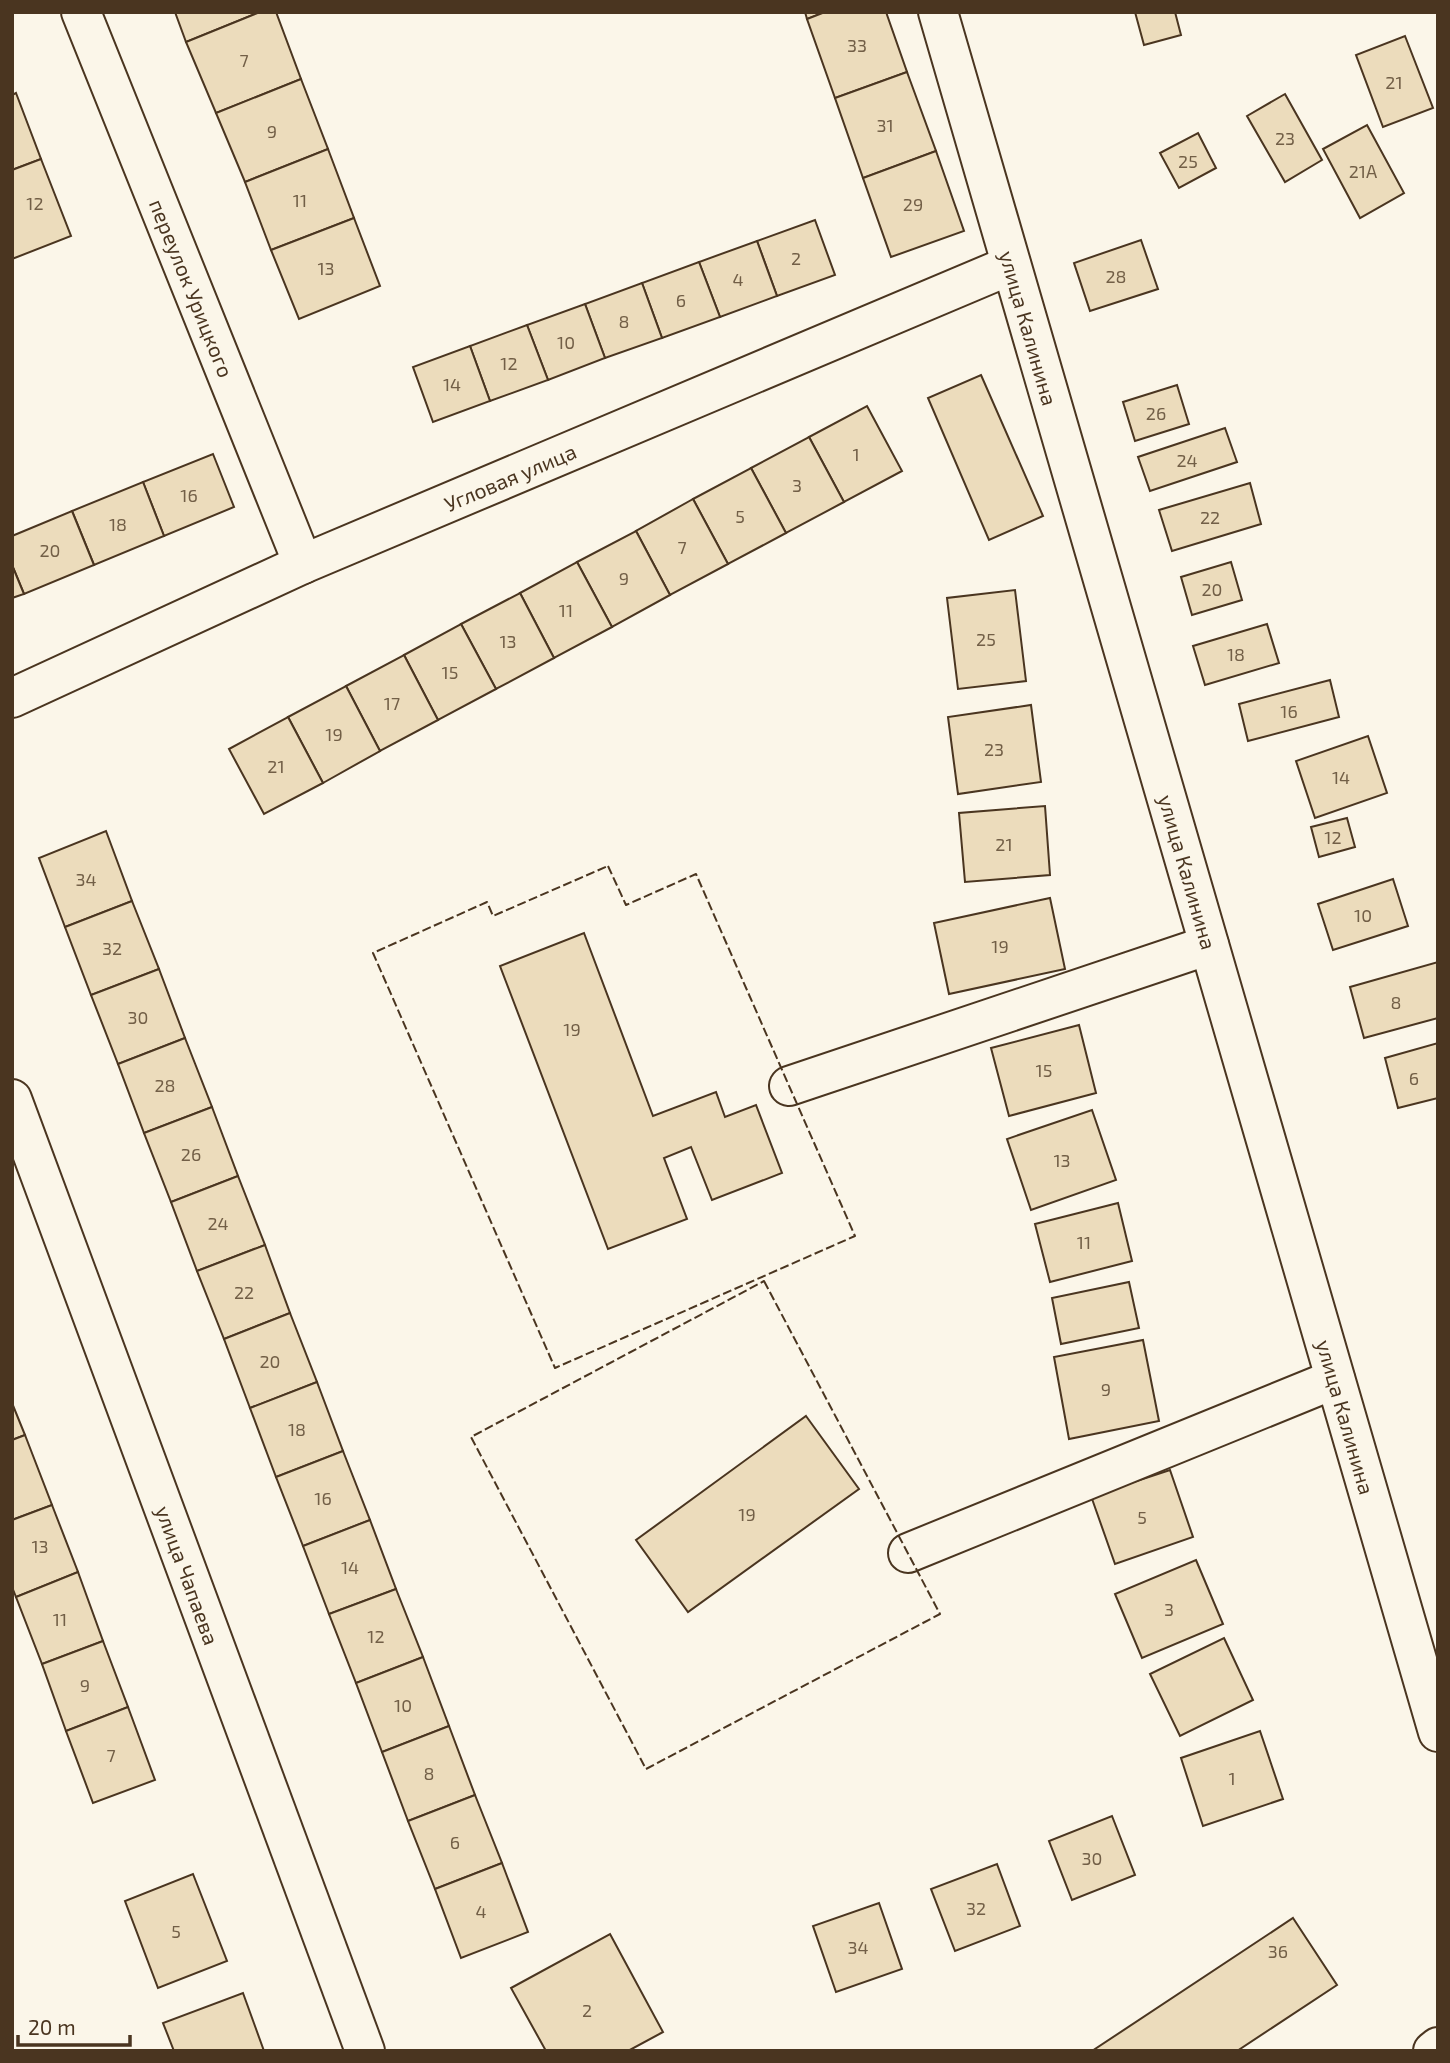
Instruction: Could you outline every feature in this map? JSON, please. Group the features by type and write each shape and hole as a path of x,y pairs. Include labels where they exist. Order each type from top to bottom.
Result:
{"street":[{"name":"переулок Урицкого","path":"81,12 303,564"},
{"name":"улица Калинина","path":"938,12 1438,1732"},
{"name":"Угловая улица","path":"12,698 303,564 1011,265"},
{"path":"789,1086 1209,946"},
{"name":"улица Чапаева","path":"12,1099 365,2051"},
{"path":"908,1553 1335,1379"},
{"path":"1433,2051 1438,2047"}],"building":[{"path":"175,12 260,12 186,42"},
{"path":"260,12 276,12 301,79 216,113 186,42"},
{"path":"805,12 825,12 807,19"},
{"path":"825,12 886,12 907,72 835,98 807,19"},
{"path":"1135,12 1175,12 1181,35 1144,45"},
{"path":"1405,36 1433,108 1383,127 1356,55"},
{"path":"907,72 936,151 863,178 835,98"},
{"path":"301,79 328,149 245,182 216,113"},
{"path":"16,93 41,159 12,170 12,95"},
{"path":"1285,94 1322,160 1285,182 1247,116"},
{"path":"1367,125 1404,193 1360,218 1323,149"},
{"path":"1198,133 1216,168 1179,188 1160,153"},
{"path":"328,149 354,218 271,250 245,182"},
{"path":"936,151 964,231 891,257 863,178"},
{"path":"41,159 71,236 12,259 12,170"},
{"path":"354,218 380,286 299,319 271,250"},
{"path":"815,220 835,275 777,296 757,241"},
{"path":"1141,240 1158,289 1090,311 1074,263"},
{"path":"757,241 777,296 720,317 699,262"},
{"path":"699,262 720,317 662,338 642,283"},
{"path":"642,283 662,338 605,358 585,304"},
{"path":"585,304 605,358 548,380 527,325"},
{"path":"527,325 548,380 490,401 470,346"},
{"path":"470,346 490,401 433,422 413,367"},
{"path":"981,375 1043,516 989,540 928,398"},
{"path":"1177,385 1189,424 1135,441 1123,402"},
{"path":"867,406 902,471 844,502 809,437"},
{"path":"1225,428 1237,462 1150,491 1138,457"},
{"path":"809,437 844,502 786,533 751,468"},
{"path":"213,454 234,507 164,536 143,482"},
{"path":"751,468 786,533 728,564 693,499"},
{"path":"143,482 164,536 94,565 72,511"},
{"path":"1250,483 1261,524 1172,551 1159,510"},
{"path":"693,499 728,564 670,595 636,531"},
{"path":"72,511 94,565 24,594 12,565 12,536"},
{"path":"636,531 670,595 612,627 577,562"},
{"path":"577,562 612,627 554,658 520,593"},
{"path":"1231,562 1242,600 1192,615 1181,577"},
{"path":"12,565 24,594 12,598"},
{"path":"1015,590 1026,681 958,689 947,598"},
{"path":"520,593 554,658 496,689 461,624"},
{"path":"461,624 496,689 438,720 404,655"},
{"path":"1267,624 1279,663 1205,685 1193,646"},
{"path":"404,655 438,720 380,751 346,686"},
{"path":"1330,680 1339,717 1248,741 1239,704"},
{"path":"346,686 380,751 323,783 288,717"},
{"path":"1031,705 1041,782 958,794 948,717"},
{"path":"288,717 323,783 264,814 229,749"},
{"path":"1368,736 1387,793 1315,818 1296,761"},
{"path":"1045,806 1050,875 965,882 959,813"},
{"path":"1347,818 1355,847 1319,857 1311,827"},
{"path":"106,831 132,901 65,927 39,858"},
{"path":"1393,879 1408,926 1333,950 1318,904"},
{"path":"1050,898 1065,969 949,994 934,923"},
{"path":"132,901 159,969 91,995 65,927"},
{"path":"584,933 653,1116 716,1092 725,1117 756,1105 782,1173 712,1200 691,1147 664,1158 687,1219 608,1249 500,966"},
{"path":"1438,962 1438,1018 1364,1038 1350,987"},
{"path":"159,969 185,1038 118,1064 91,995"},
{"path":"1079,1025 1096,1093 1009,1116 991,1048"},
{"path":"185,1038 212,1107 144,1133 118,1064"},
{"path":"1438,1043 1438,1098 1398,1108 1385,1058"},
{"path":"212,1107 238,1176 171,1202 144,1133"},
{"path":"1092,1110 1116,1180 1031,1210 1007,1139"},
{"path":"238,1176 265,1245 197,1271 171,1202"},
{"path":"1118,1203 1132,1261 1050,1282 1035,1224"},
{"path":"265,1245 290,1313 224,1339 197,1271"},
{"path":"1129,1282 1139,1328 1061,1344 1052,1298"},
{"path":"290,1313 317,1382 250,1408 224,1339"},
{"path":"1143,1340 1159,1421 1069,1439 1054,1357"},
{"path":"317,1382 343,1451 276,1477 250,1408"},
{"path":"12,1403 25,1435 12,1440"},
{"path":"806,1416 859,1489 688,1612 636,1540"},
{"path":"25,1435 52,1505 12,1520 12,1440"},
{"path":"343,1451 370,1520 303,1546 276,1477"},
{"path":"1170,1470 1193,1537 1115,1564 1091,1496"},
{"path":"52,1505 78,1572 16,1597 12,1587 12,1520"},
{"path":"370,1520 396,1589 329,1614 303,1546"},
{"path":"1196,1560 1223,1624 1142,1658 1115,1594"},
{"path":"78,1572 103,1641 42,1664 16,1597"},
{"path":"396,1589 423,1657 356,1683 329,1614"},
{"path":"1224,1638 1253,1700 1180,1736 1150,1674"},
{"path":"103,1641 128,1707 66,1731 42,1664"},
{"path":"423,1657 449,1726 382,1752 356,1683"},
{"path":"128,1707 155,1780 93,1803 66,1731"},
{"path":"449,1726 475,1795 408,1821 382,1752"},
{"path":"1260,1731 1283,1799 1203,1826 1181,1758"},
{"path":"475,1795 502,1863 435,1889 408,1821"},
{"path":"1112,1816 1135,1875 1072,1900 1049,1841"},
{"path":"502,1863 528,1932 461,1958 435,1889"},
{"path":"997,1864 1020,1926 955,1951 931,1889"},
{"path":"193,1874 227,1961 158,1988 125,1901"},
{"path":"879,1903 902,1969 836,1992 813,1926"},
{"path":"1293,1918 1337,1985 1237,2051 1092,2051"},
{"path":"610,1934 663,2032 628,2051 546,2051 511,1988"},
{"path":"243,1993 264,2051 174,2051 163,2023"}],"fence":[{"path":"608,866 626,905 696,874 855,1236 555,1368 373,953 487,902 493,916 608,866"},
{"path":"764,1281 940,1614 646,1769 471,1437 764,1281"}]}
